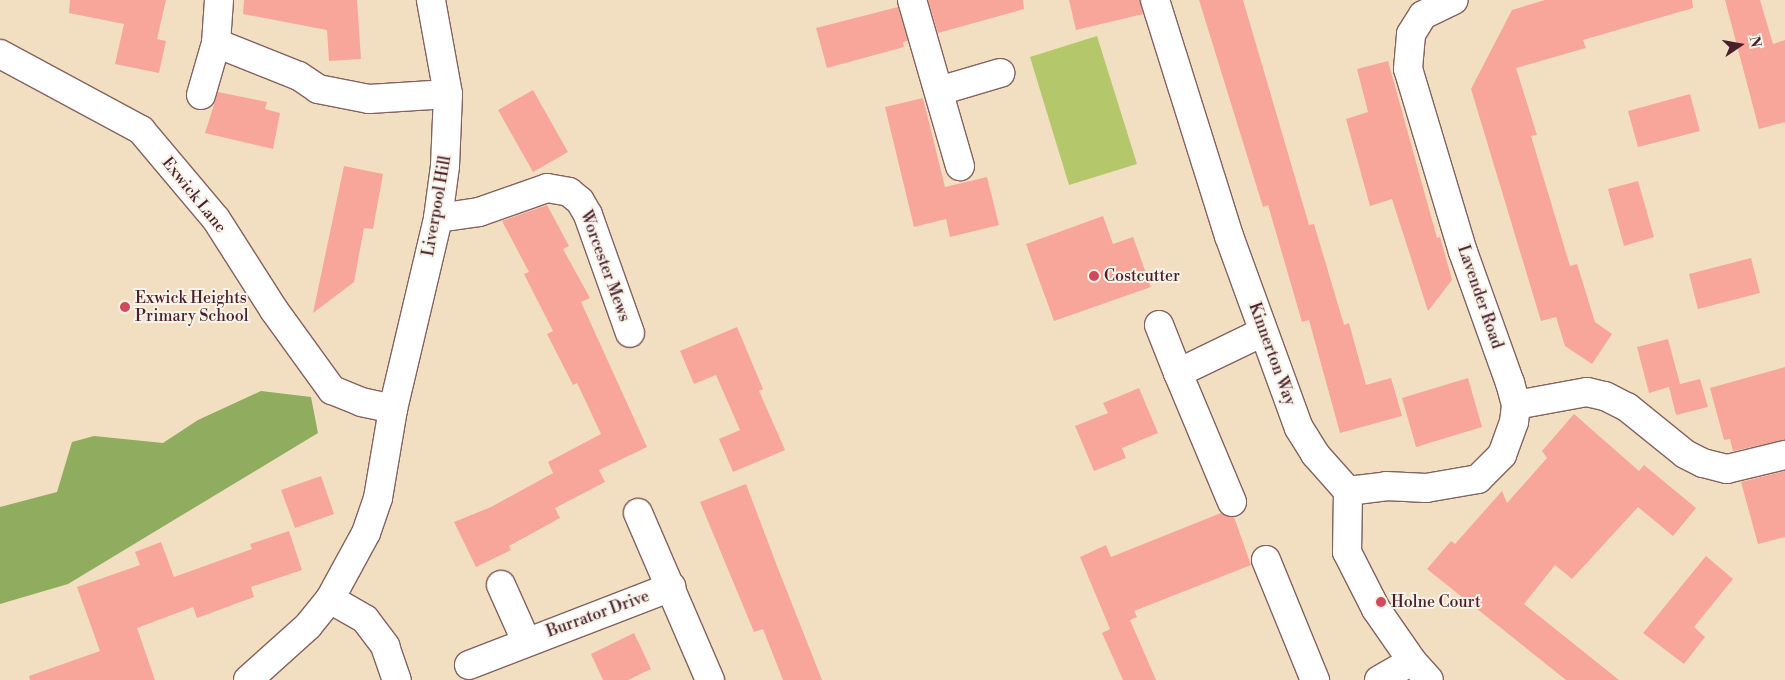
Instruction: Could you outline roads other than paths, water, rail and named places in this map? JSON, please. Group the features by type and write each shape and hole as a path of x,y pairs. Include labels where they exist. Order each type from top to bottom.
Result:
{"street":[{"path":"201,95 216,43 219,0"},
{"name":"Liverpool Hill","path":"248,680 308,626 330,598 366,533 378,498 393,409 438,218 447,148 448,94 431,0"},
{"path":"912,0 960,166"},
{"name":"Kinnerton Way","path":"1155,0 1206,169 1263,332 1300,428 1314,454 1348,491"},
{"name":"Lavender Road","path":"1348,491 1386,486 1426,488 1478,479 1496,464 1509,441 1516,404 1463,252 1408,69 1411,34 1423,15 1454,0"},
{"path":"216,43 299,76 318,89 339,95 369,99 448,94"},
{"name":"Exwick Lane","path":"0,54 142,130 216,219 274,310 332,390 361,402 393,409"},
{"path":"939,91 1000,73"},
{"name":"Worcester Mews","path":"438,218 479,212 547,188 569,192 580,200 588,214 630,333"},
{"path":"1159,325 1232,502"},
{"path":"1178,373 1263,332"},
{"path":"1516,404 1587,392 1605,396 1627,407 1684,454 1703,463 1727,469 1785,455"},
{"path":"1348,491 1348,552 1376,609 1420,671 1379,680"},
{"name":"Burrator Drive","path":"638,513 710,680"},
{"path":"1266,560 1315,680"},
{"name":"Burrator Drive","path":"501,585 526,641"},
{"name":"Burrator Drive","path":"469,665 526,641 671,587"},
{"path":"330,598 365,620 386,646 397,680"}],"place":[{"name":"Costcutter","path":"1094,276"},
{"name":"Exwick Heights Primary School","path":"125,307"},
{"name":"Holne Court","path":"1381,602"}]}
